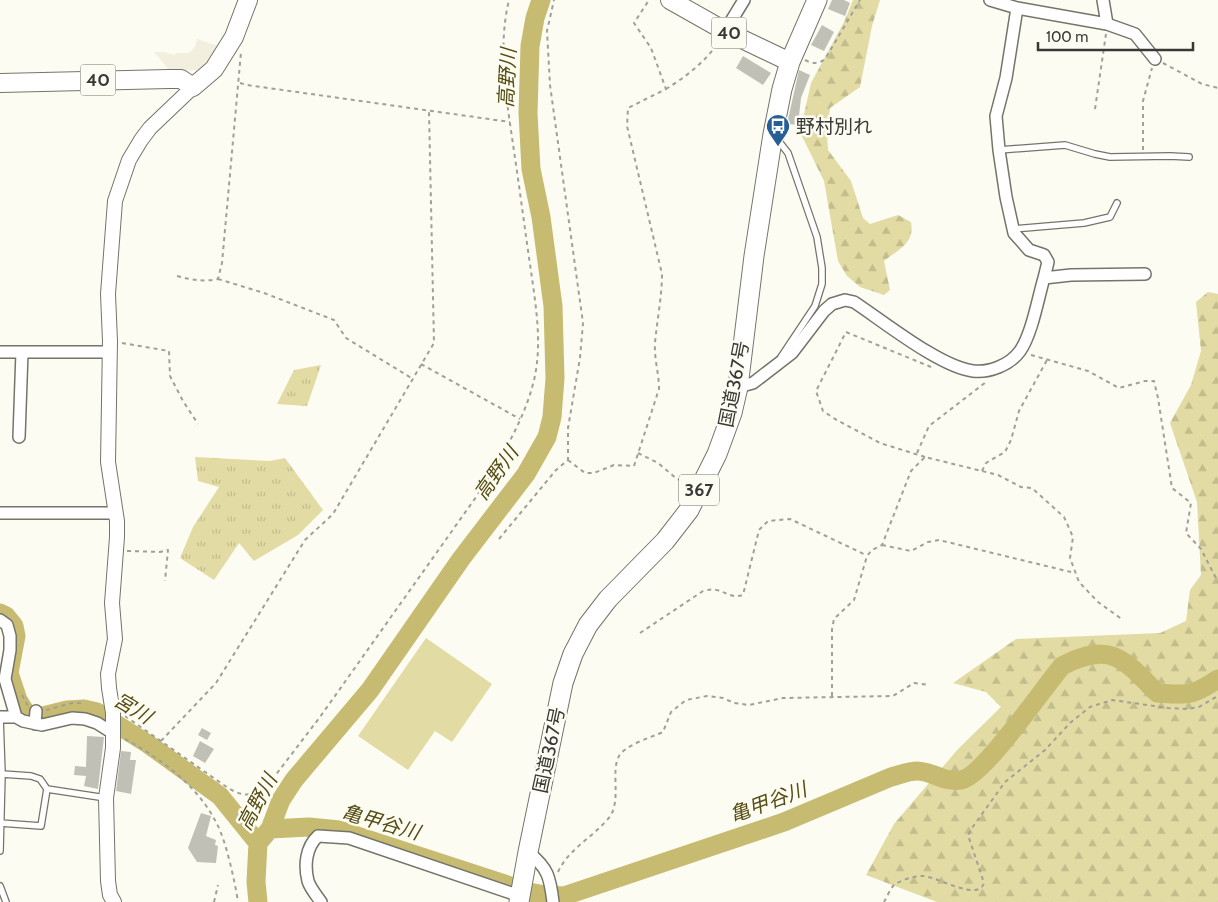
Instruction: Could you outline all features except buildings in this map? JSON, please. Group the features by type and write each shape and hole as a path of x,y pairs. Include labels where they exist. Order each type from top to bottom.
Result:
{"highway":[{"name":"国道367号","path":"521,893 563,684 573,654 588,625 603,606 665,541 689,510 717,454 732,413 738,387 754,256 773,134 790,62 816,0"}],"main road":[{"path":"193,87 214,69 234,37 248,0"},
{"name":"40","path":"670,0 721,38 790,62"},
{"name":"40","path":"0,83 169,78 180,79 193,87"}],"street":[{"path":"721,38 744,0"},
{"path":"990,0 1107,24 1135,34 1155,59"},
{"path":"1103,0 1107,24"},
{"path":"738,387 753,383 774,368 792,353 832,304 845,300 854,302 934,355 971,371 988,372 1004,364 1020,352 1028,334 1048,262 1044,255 1029,250 1014,233 1006,197 996,116 1026,6"},
{"path":"114,902 110,895 108,881 106,798 113,748 113,710 108,674 115,639 112,603 116,557 116,514 108,462 110,347 108,294 115,201 130,160 141,140 150,128 193,87"},
{"path":"1044,278 1070,275 1146,274"},
{"path":"0,352 110,347"},
{"path":"19,438 22,352"},
{"path":"0,513 116,514"},
{"path":"0,620 7,625 10,636 10,650 5,679 16,717"},
{"path":"0,717 16,717 23,721 35,717 42,725 72,718 85,718 113,730"},
{"path":"321,902 308,882 306,864 310,843 318,836 349,838 521,893"},
{"path":"528,852 537,859 550,878 553,896"}],"lane":[{"path":"773,134 788,153 817,237 822,268 822,284 815,306 774,368"},
{"path":"999,150 1065,145 1110,157 1189,157"},
{"path":"1013,229 1084,223 1110,217 1117,203"},
{"path":"0,717 2,774 0,850"},
{"path":"1,823 41,826 47,789 40,779 31,776 2,774"},
{"path":"47,789 106,798"},
{"path":"0,886 4,900"}],"path":[{"path":"113,710 239,794 258,793 268,785 320,718 486,483 509,442 534,383 538,354 537,312 510,122 503,51 503,35 509,0"},
{"path":"554,0 547,31 550,85 583,323 579,366 568,428 568,460"},
{"path":"649,0 634,23 651,48 666,89"},
{"path":"790,62 801,59 813,63 821,63 860,0"},
{"path":"1095,110 1107,24"},
{"path":"218,279 222,263 239,82 240,40 234,37"},
{"path":"568,460 585,473 594,473 614,465 634,466 659,389 659,376 655,358 662,274 627,126 628,108 678,82 704,60 721,38"},
{"path":"1143,156 1143,101 1155,59 1202,84 1218,88"},
{"path":"239,82 247,85 510,122"},
{"path":"161,741 216,683 305,540 333,514 434,343 429,111"},
{"path":"177,276 192,280 207,281 218,279 264,293 334,320 346,338 413,379"},
{"path":"952,364 932,367 846,332 816,391 823,411 880,443 925,457 998,475 1021,487 1032,488 1064,517 1073,537 1070,558 1079,582 1098,602 1123,620"},
{"path":"110,347 169,351 170,376 198,424"},
{"path":"1020,352 1088,371 1120,388 1145,381 1154,381 1172,488 1191,503 1186,533 1201,549 1218,582"},
{"path":"982,471 986,463 1005,452 1011,440 1019,411 1048,360"},
{"path":"422,364 520,419"},
{"path":"917,453 929,426 986,383 988,372"},
{"path":"638,453 658,463 677,479 701,486"},
{"path":"882,545 912,471 925,457"},
{"path":"499,539 556,470 568,460"},
{"path":"640,633 703,591 712,588 721,590 730,596 744,596 759,530 768,521 790,519 866,556"},
{"path":"832,696 832,629 834,619 854,600 866,556 872,550 882,545 911,551 928,542 939,540 1076,574"},
{"path":"116,557 127,551 160,552 168,550 165,581"},
{"path":"553,896 558,870 567,856 599,829 612,814 617,792 616,770 620,755 632,745 663,732 671,712 686,700 707,696 749,705 782,698 893,696 914,683 929,685"},
{"path":"18,687 35,717 42,711 72,703 84,703"},
{"path":"884,902 893,886 908,878 924,876 969,893 978,893 983,889 984,883 968,834 1005,782 1046,750 1070,723 1090,707 1112,700 1187,709 1199,707 1218,696"},
{"path":"113,730 163,763 183,780 207,805 223,840 238,902"},
{"path":"214,902 218,885"}],"shaded area":[{"path":"197,39 221,47 213,60 197,70 170,71 154,52 174,55 177,53 189,53 195,47"}],"green space":[{"path":"853,0 880,0 872,26 860,87 830,108 827,133 828,150 851,181 863,218 870,224 898,215 911,222 911,235 905,245 884,261 890,290 884,295 860,287 847,276 838,261 824,181 800,132 811,83 844,22"},
{"path":"1208,292 1218,294 1218,902 937,902 866,875 894,824 958,749 1001,707 986,692 953,683 1016,639 1160,633 1186,621 1190,590 1201,575 1197,502 1170,423 1191,385 1201,351 1196,302"},
{"path":"321,365 307,406 277,404 294,370"},
{"path":"195,457 270,461 285,458 323,510 298,535 254,561 239,543 214,580 180,558 193,527 219,487 198,481"},
{"path":"426,638 492,684 452,742 435,731 408,770 358,736"}],"waterway":[{"name":"高野川","path":"258,902 256,882 258,843 270,829 281,800 294,780 370,690 461,559 526,474 547,437 552,417 555,378 553,306 541,217 531,169 528,113 530,46 535,18 541,0"},
{"name":"宮川","path":"0,613 6,616 14,626 16,636 9,673 18,700 24,710 30,715 43,716 67,710 84,709 97,712 148,744 220,796 258,843"},
{"name":"亀甲谷川","path":"270,829 309,827 339,830 529,892 564,896 784,822 904,773 923,772 949,780 961,780 971,775 984,764 1013,730 1062,666 1078,659 1104,654 1115,657 1135,670 1157,693 1189,694 1218,679"}],"place":[{"name":"野村別れ","path":"778,147"}]}
